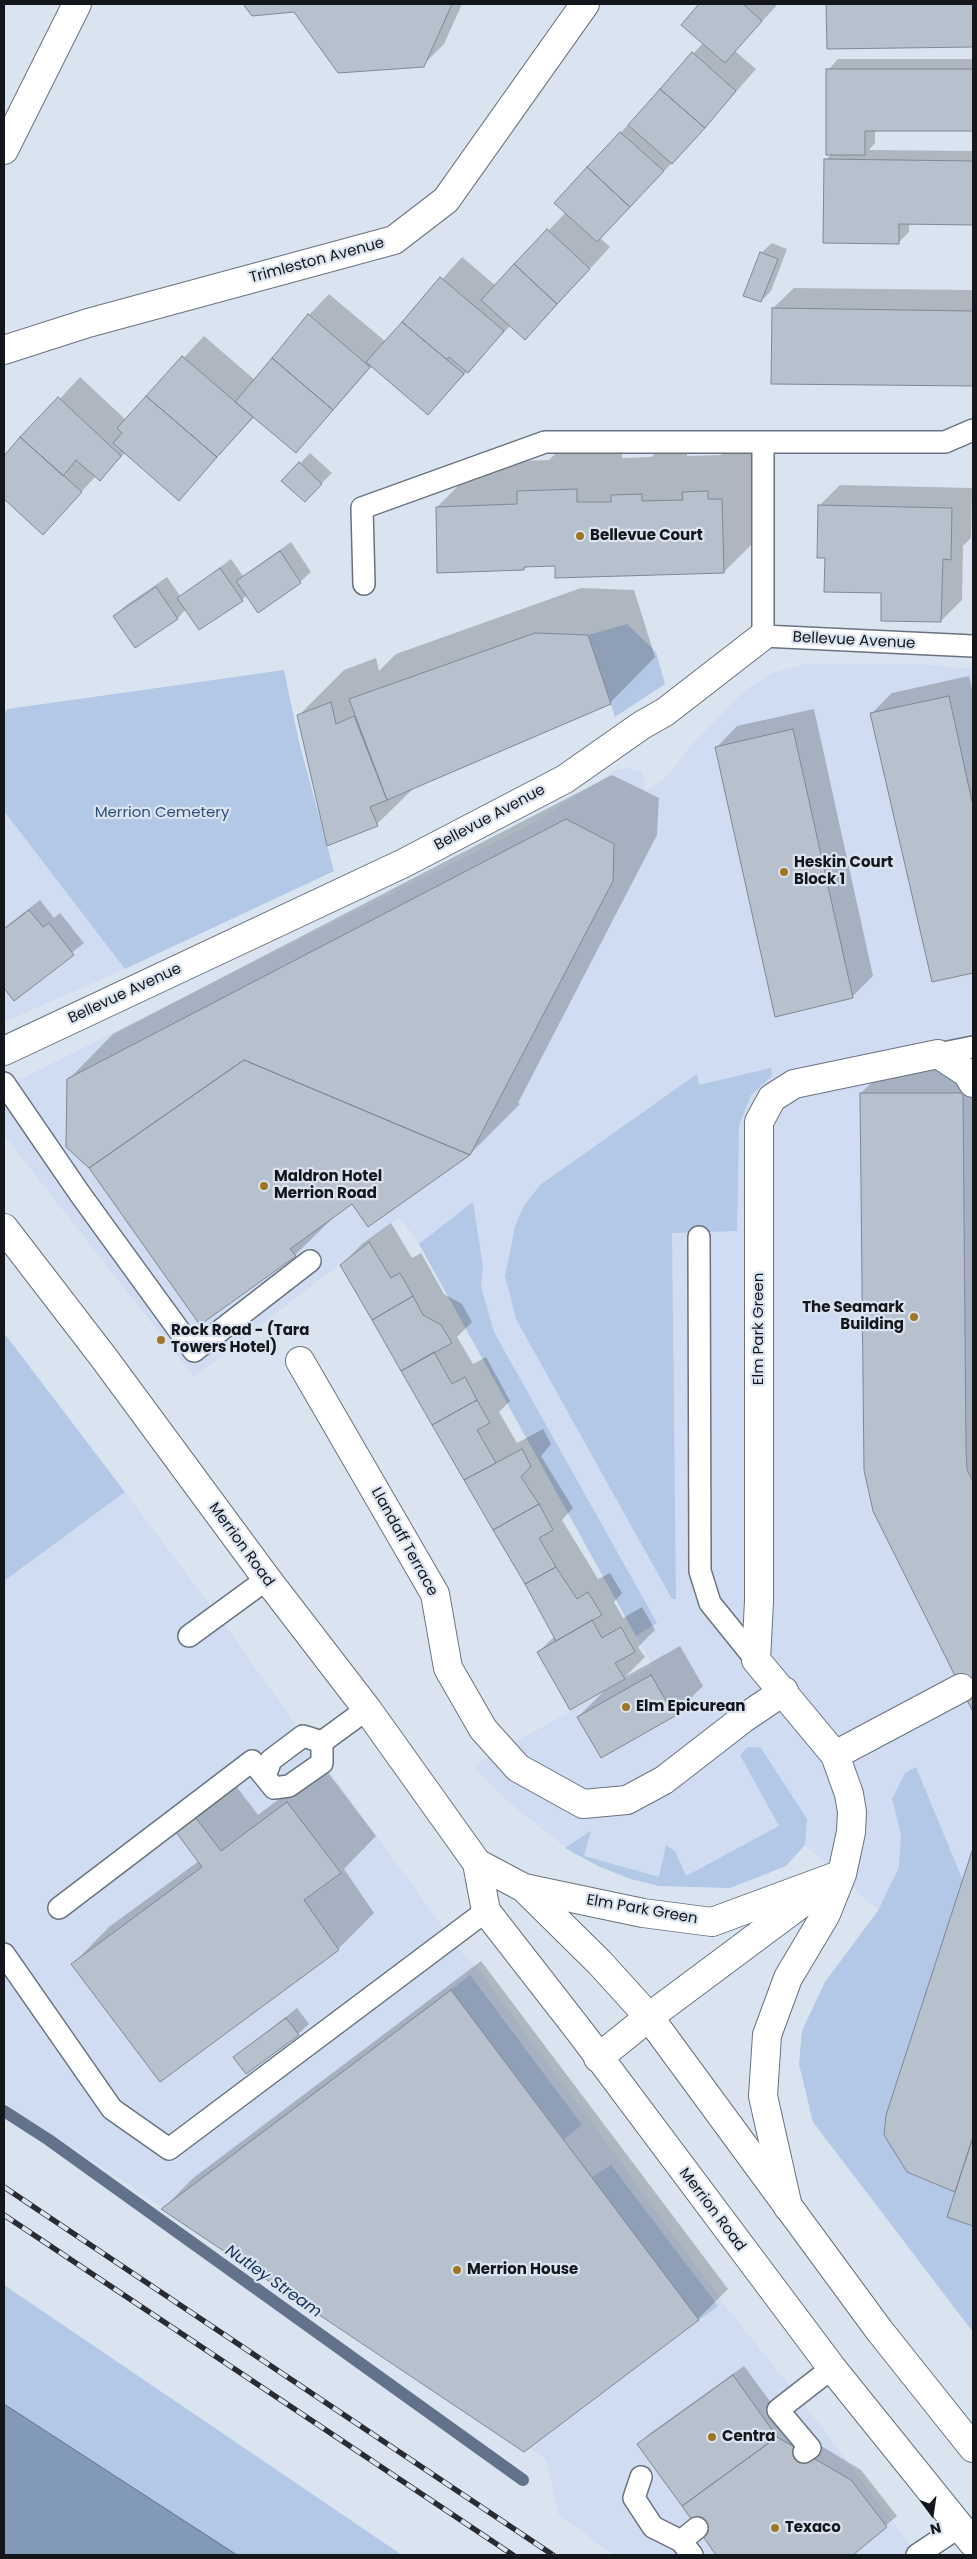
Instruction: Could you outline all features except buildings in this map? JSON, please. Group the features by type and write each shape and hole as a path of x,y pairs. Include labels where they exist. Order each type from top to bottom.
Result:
{"street":[{"path":"4,150 77,4"},
{"name":"Trimleston Avenue","path":"4,350 88,323 394,240 446,200 585,4"},
{"name":"Bellevue Avenue","path":"4,1051 404,863 557,783 665,712 764,636"},
{"path":"938,1054 967,1073 973,1083"},
{"name":"Elm Park Green","path":"756,1660 759,1601 759,1122 772,1098 794,1084 938,1054"},
{"name":"Merrion Road","path":"4,1228 104,1358 267,1579 367,1709 477,1863 486,1911 832,2368 966,2535"},
{"name":"Llandaff Terrace","path":"300,1361 435,1594 448,1668 483,1729 518,1768 583,1804 627,1800 664,1780 744,1718 784,1691"},
{"path":"598,2058 716,1965 842,1874 852,1812 849,1794 835,1755 784,1691 756,1660"},
{"path":"835,1755 961,1688"},
{"name":"Merrion Road","path":"477,1863 524,1888 600,1963 649,2017 879,2330 973,2448"},
{"name":"Elm Park Green","path":"524,1888 643,1913 712,1922 842,1874"},
{"name":"Merrion Road","path":"788,2207 763,2096 767,2035 788,1978 826,1914 842,1874"}],"lane":[{"path":"364,584 362,508 545,442 762,444 946,442 973,430"},
{"path":"762,444 764,636"},
{"name":"Bellevue Avenue","path":"764,636 973,646"},
{"path":"938,1054 973,1047"},
{"path":"4,1083 80,1194 194,1351 310,1261"},
{"path":"699,1237 700,1571 710,1603 756,1660"},
{"path":"189,1636 267,1579"},
{"path":"322,1742 367,1709"},
{"path":"269,1782 271,1760 303,1736 322,1742"},
{"path":"59,1908 252,1761 269,1782 289,1786 322,1762 322,1742"},
{"path":"4,1954 112,2109 169,2149 486,1911"},
{"path":"804,2452 810,2448 778,2410 832,2368"},
{"path":"641,2476 634,2498 653,2527 690,2541"},
{"path":"917,2555 966,2535"}],"shaded area":[{"path":"805,664 921,664 973,669 973,2332 813,2122 799,2064 802,2031 825,1982 878,1910 805,1845 786,1866 730,1888 659,1886 631,1879 574,1854 506,1800 473,1766 652,1665 419,1244 400,1217 194,1377 4,1135 4,1087 532,824 616,770 627,768 642,772 646,791 669,775 690,746 745,690 770,674"},
{"path":"4,811 125,969 4,1022"},
{"path":"125,1492 228,1629 461,1952 476,1967 727,2308 808,2409 918,2555 614,2555 558,2514 546,2459 4,2103 4,1581"},
{"path":"4,2404 237,2555 4,2555"}],"green space":[{"path":"627,624 656,652 665,684 615,717 588,635"},
{"name":"Merrion Cemetery","path":"284,670 299,742 334,871 125,969 4,811 4,713 8,709"},
{"path":"771,1068 772,1076 751,1095 739,1125 737,1231 672,1233 676,1599 672,1599 516,1319 505,1276 515,1227 523,1207 540,1185 697,1074 699,1085"},
{"path":"473,1202 483,1267 481,1287 494,1332 657,1623 636,1636 419,1244"},
{"path":"4,1333 125,1492 4,1581"},
{"path":"748,1747 761,1748 807,1819 805,1845 786,1866 730,1888 659,1886 631,1879 600,1867 565,1848 591,1831 584,1856 659,1877 666,1845 675,1851 686,1876 779,1826 740,1755"},
{"path":"916,1767 963,1881 884,2135 907,2172 955,2192 948,2217 973,2226 973,2332 813,2122 799,2064 802,2031 825,1982 878,1911 899,1867 901,1834 892,1799 905,1773"},
{"path":"470,1975 582,2125 564,2139 451,1990"},
{"path":"611,2165 718,2306 699,2320 592,2177"},
{"path":"4,2285 402,2555 4,2555"}],"waterway":[{"name":"Nutley Stream","path":"4,2111 49,2140 523,2480"}],"railway":[{"path":"4,2187 553,2555"},
{"path":"4,2215 513,2555"}],"place":[{"name":"Bellevue Court","path":"580,536"},
{"name":"Heskin Court Block 1","path":"784,872"},
{"name":"Maldron Hotel Merrion Road","path":"264,1186"},
{"name":"The Seamark Building","path":"914,1317"},
{"name":"Rock Road - (Tara Towers Hotel)","path":"161,1340"},
{"name":"Elm Epicurean","path":"626,1707"},
{"name":"Merrion House","path":"457,2270"},
{"name":"Centra","path":"712,2437"},
{"name":"Texaco","path":"775,2528"}]}
